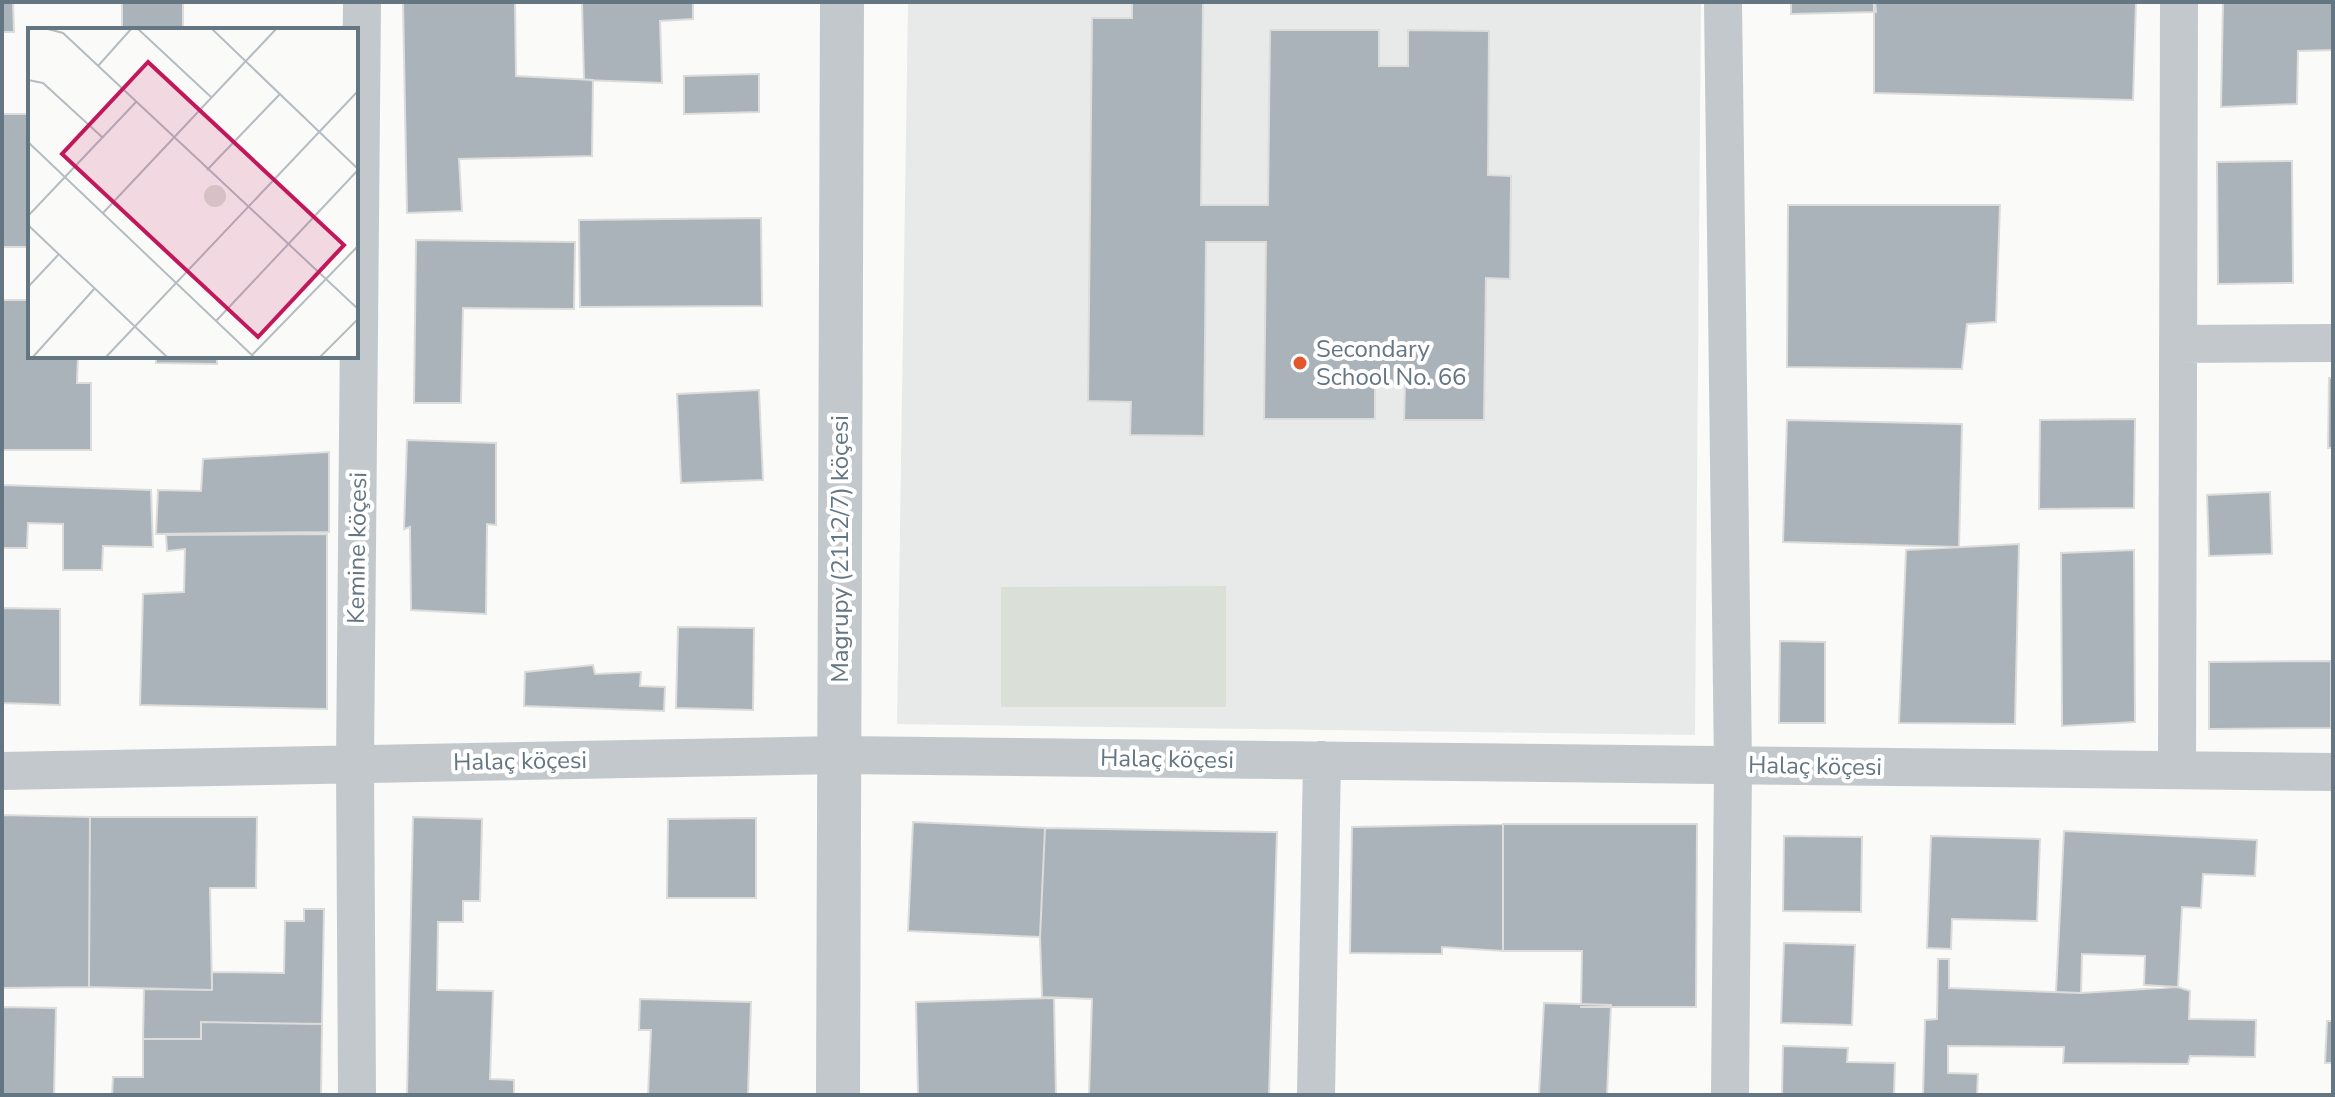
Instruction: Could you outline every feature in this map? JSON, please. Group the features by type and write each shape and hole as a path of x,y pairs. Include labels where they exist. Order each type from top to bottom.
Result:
{"street":[{"name":"Kemine köçesi","path":"357,1095 355,764 362,2"},
{"name":"Magrupy (2112/7) köçesi","path":"838,1095 842,2"},
{"path":"1723,2 1733,765 1730,1095"},
{"path":"2177,770 2179,2"},
{"path":"2178,344 2333,343"},
{"name":"Halaç köçesi","path":"2,771 839,755 2333,772"},
{"path":"1316,1095 1322,760"}],"shaded area":[{"name":"Secondary School No. 66","path":"908,2 1701,2 1695,735 897,724"},
{"path":"1226,586 1226,707 1001,707 1001,587"}],"building":[{"path":"2,2 13,2 14,32 2,32"},
{"path":"122,2 183,2 183,28 122,28"},
{"path":"403,2 515,2 516,76 593,80 592,156 459,159 462,211 407,213"},
{"path":"582,2 693,2 693,19 660,21 662,83 584,80"},
{"path":"1132,2 1203,2 1201,205 1268,205 1270,30 1379,30 1379,66 1408,66 1408,30 1489,31 1488,175 1511,176 1510,279 1486,278 1484,420 1404,420 1405,384 1375,384 1375,419 1264,419 1266,242 1206,242 1204,436 1130,435 1131,402 1088,401 1092,18 1132,18"},
{"path":"1791,2 1875,2 1876,12 1791,14"},
{"path":"1874,2 2136,2 2133,100 1874,93"},
{"path":"2223,2 2333,2 2333,50 2298,51 2297,104 2221,107"},
{"path":"759,74 759,112 684,114 684,76"},
{"path":"2,114 28,114 28,247 2,247"},
{"path":"2292,161 2293,283 2218,284 2217,162"},
{"path":"1788,205 2000,205 1996,322 1967,324 1962,369 1787,367"},
{"path":"761,218 762,306 580,307 579,220"},
{"path":"416,240 575,242 574,309 463,308 461,403 414,403"},
{"path":"2,300 28,300 28,358 78,358 77,383 91,383 91,450 2,450"},
{"path":"156,358 217,358 217,364 156,363"},
{"path":"2329,378 2333,378 2333,448 2328,448"},
{"path":"759,390 763,480 681,483 677,394"},
{"path":"2135,419 2134,508 2039,509 2040,420"},
{"path":"1787,420 1962,424 1959,547 1783,542"},
{"path":"407,440 496,443 496,525 487,524 486,614 411,610 410,527 404,529"},
{"path":"329,452 329,532 156,534 158,490 201,491 203,459"},
{"path":"2,485 151,490 153,547 103,546 102,570 63,570 63,524 28,523 27,548 2,548"},
{"path":"2270,492 2272,554 2209,556 2207,495"},
{"path":"327,534 327,709 140,705 143,594 184,592 185,549 167,551 166,535"},
{"path":"2019,544 2015,724 1899,723 1906,550"},
{"path":"2134,550 2135,722 2062,726 2061,553"},
{"path":"2,608 60,609 60,705 2,703"},
{"path":"678,627 754,628 753,710 676,708"},
{"path":"1780,641 1825,642 1825,723 1779,723"},
{"path":"2331,661 2331,728 2209,729 2209,662"},
{"path":"593,665 595,674 641,672 640,686 665,687 664,711 524,706 525,672"},
{"path":"2,815 90,817 89,987 2,988"},
{"path":"90,817 257,817 256,888 210,888 212,990 89,987"},
{"path":"413,817 482,819 480,901 463,901 463,922 438,922 437,990 493,991 490,1079 514,1080 514,1095 407,1095"},
{"path":"756,818 756,898 667,898 668,819"},
{"path":"913,822 1045,828 1040,937 908,931"},
{"path":"1503,824 1503,951 1442,947 1442,954 1350,953 1352,827"},
{"path":"1503,824 1697,824 1696,1007 1581,1007 1582,951 1503,951"},
{"path":"1045,828 1277,832 1269,1095 1089,1095 1092,999 1042,997 1040,937"},
{"path":"2064,831 2257,840 2255,876 2203,874 2201,908 2182,907 2178,987 2144,985 2145,956 2082,954 2081,993 2056,992"},
{"path":"1784,836 1862,837 1861,912 1783,911"},
{"path":"1931,836 2040,839 2037,921 1952,919 1951,949 1927,948"},
{"path":"304,909 324,909 322,1024 201,1022 201,1039 143,1039 144,989 212,990 212,972 284,973 285,921 304,921"},
{"path":"1784,943 1855,945 1852,1025 1781,1023"},
{"path":"1938,959 1949,959 1949,988 2081,993 2178,987 2190,991 2189,1019 2256,1020 2255,1057 2190,1056 2188,1064 2063,1063 2064,1047 1948,1046 1948,1073 1978,1074 1977,1095 1923,1095 1925,1020 1937,1019"},
{"path":"1054,998 1056,1095 918,1095 916,1002"},
{"path":"640,999 751,1002 748,1095 648,1095 651,1030 639,1030"},
{"path":"1544,1003 1611,1005 1607,1095 1539,1095"},
{"path":"2,1007 56,1008 54,1095 2,1095"},
{"path":"2327,1021 2333,1021 2333,1063 2325,1063"},
{"path":"201,1022 322,1024 321,1095 112,1095 113,1077 143,1077 143,1039 201,1039"},
{"path":"1783,1046 1848,1048 1847,1062 1895,1063 1894,1095 1782,1095"}],"place":[{"name":"Secondary School No. 66","path":"1300,363"}]}
